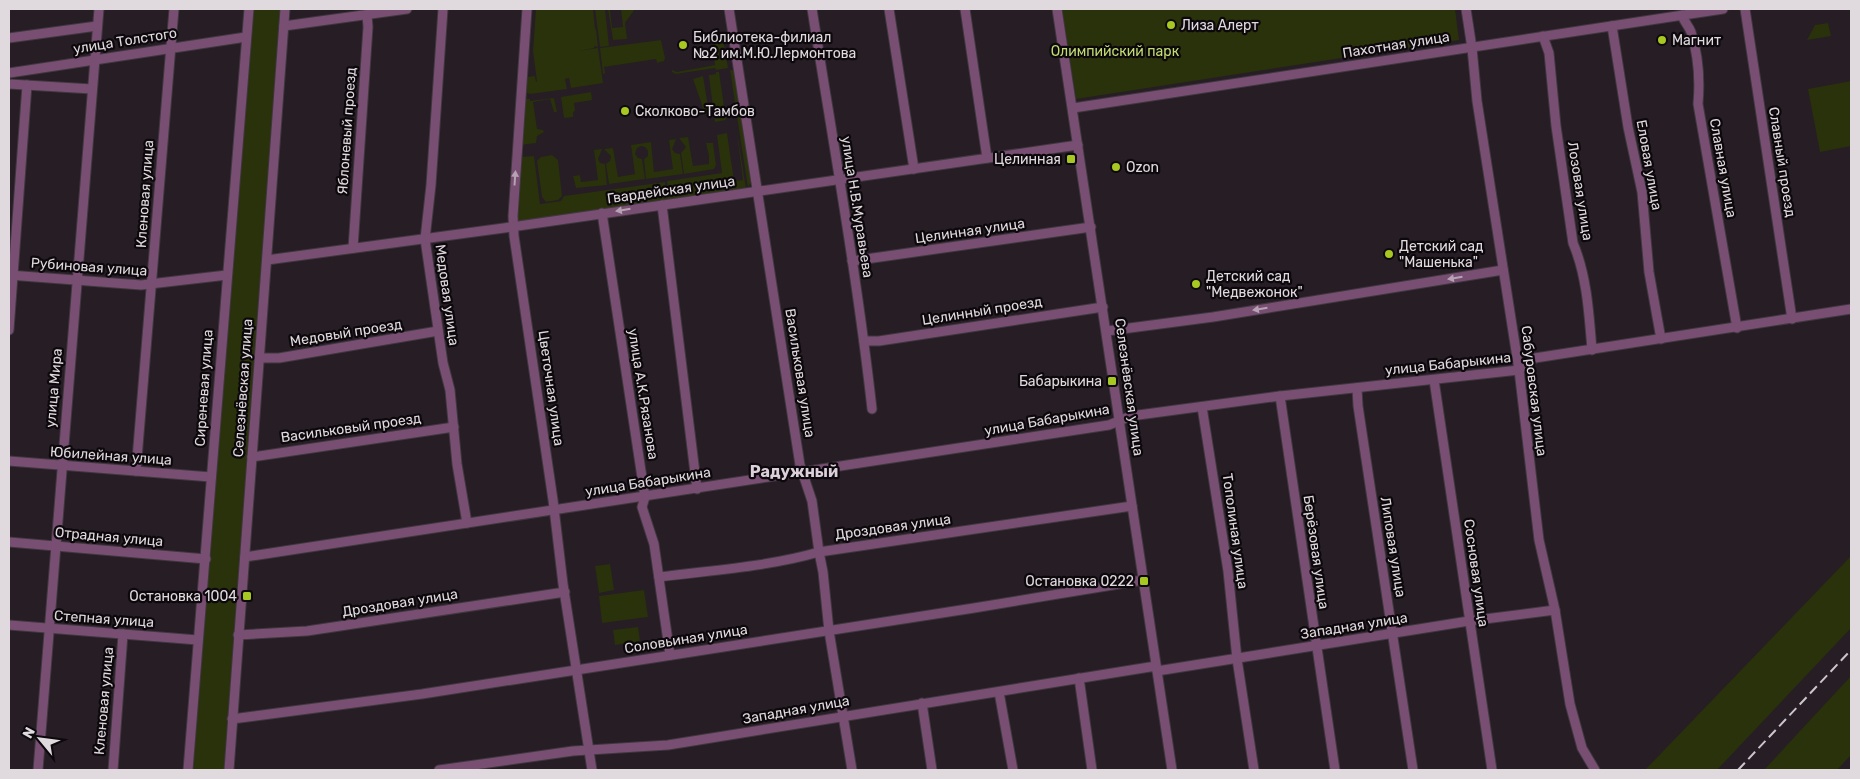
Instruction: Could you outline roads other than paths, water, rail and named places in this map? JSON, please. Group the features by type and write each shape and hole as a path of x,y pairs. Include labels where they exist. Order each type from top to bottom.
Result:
{"street":[{"name":"улица Мира","path":"38,770 99,9"},
{"name":"Кленовая улица","path":"136,470 174,9"},
{"name":"Сиреневая улица","path":"188,770 206,559 226,275 249,9"},
{"name":"Селезнёвская улица","path":"229,770 285,9"},
{"path":"284,26 407,9"},
{"name":"Медовая улица","path":"443,9 431,185 425,239 436,304 443,363 450,390 457,464 467,524"},
{"name":"Цветочная улица","path":"527,9 513,226 564,592 578,669 592,770"},
{"name":"Васильковая улица","path":"729,9 801,472 812,501 852,770"},
{"name":"улица Н.В.Муравьева","path":"812,9 852,261 872,409"},
{"path":"889,9 914,169"},
{"path":"965,9 988,158"},
{"name":"Селезнёвская улица","path":"1057,9 1172,770"},
{"name":"Сабуровская улица","path":"1466,9 1477,101 1519,370 1538,540 1555,610 1570,704 1582,748 1586,758 1595,770"},
{"name":"Пахотная улица","path":"1073,108 1723,9"},
{"name":"Славный проезд","path":"1745,9 1792,319"},
{"name":"Яблоневый проезд","path":"353,248 368,27 367,15"},
{"name":"Славная улица","path":"1682,15 1683,20 1691,30 1699,87 1698,104 1737,328"},
{"path":"9,38 97,26"},
{"name":"Еловая улица","path":"1612,26 1628,126 1642,192 1649,272 1661,338"},
{"name":"Лозовая улица","path":"1543,36 1549,54 1556,126 1573,244 1580,260 1589,315 1592,350"},
{"name":"улица Толстого","path":"9,73 246,37"},
{"path":"9,84 92,90"},
{"path":"9,330 11,275 27,85"},
{"name":"Гвардейская улица","path":"267,260 1078,145"},
{"path":"662,204 697,489"},
{"name":"улица А.К.Рязанова","path":"602,213 645,497 642,507 654,544 670,655"},
{"name":"Целинная улица","path":"852,261 1091,227"},
{"path":"1107,331 1503,270"},
{"name":"Рубиновая улица","path":"11,275 152,285 226,275"},
{"name":"Целинный проезд","path":"864,341 879,341 1103,307"},
{"name":"улица Бабарыкина","path":"245,557 1109,425 1131,416 1280,396 1519,370 1535,358 1851,309"},
{"name":"Медовый проезд","path":"259,358 279,358 438,331"},
{"name":"Сосновая улица","path":"1434,380 1492,770"},
{"name":"Липовая улица","path":"1357,388 1358,406 1413,770"},
{"name":"Берёзовая улица","path":"1280,396 1334,770"},
{"name":"Тополиная улица","path":"1202,407 1228,571 1237,659 1254,770"},
{"name":"Васильковый проезд","path":"252,456 454,427"},
{"name":"Юбилейная улица","path":"9,461 211,477"},
{"name":"Дроздовая улица","path":"659,577 770,563 819,552 1132,506"},
{"name":"Отрадная улица","path":"9,542 206,559"},
{"name":"Соловьиная улица","path":"232,719 422,694 1143,580"},
{"name":"Дроздовая улица","path":"238,635 307,632 564,592"},
{"name":"Западная улица","path":"439,770 504,766 589,749 668,745 1079,678 1237,659 1469,621 1555,610"},
{"name":"Степная улица","path":"9,625 198,640"},
{"name":"Кленовая улица","path":"112,770 123,634"},
{"path":"1079,678 1092,770"},
{"path":"999,692 1013,770"},
{"path":"922,703 932,770"}],"railway":[{"path":"1738,770 1851,650"}],"place":[{"name":"Лиза Алерт","path":"1171,25"},
{"name":"Магнит","path":"1662,40"},
{"name":"Библиотека-филиал №2 им.М.Ю.Лермонтова","path":"683,45"},
{"name":"Сколково-Тамбов","path":"625,111"},
{"name":"Целинная","path":"1071,159"},
{"name":"Ozon","path":"1116,167"},
{"name":"Детский сад \"Машенька\"","path":"1389,254"},
{"name":"Детский сад \"Медвежонок\"","path":"1196,284"},
{"name":"Бабарыкина","path":"1112,381"},
{"name":"Остановка 0222","path":"1144,581"},
{"name":"Остановка 1004","path":"247,596"}],"district":[{"name":"Радужный","path":"794,471"}],"park label":[{"name":"Олимпийский парк","path":"1115,51"}]}
